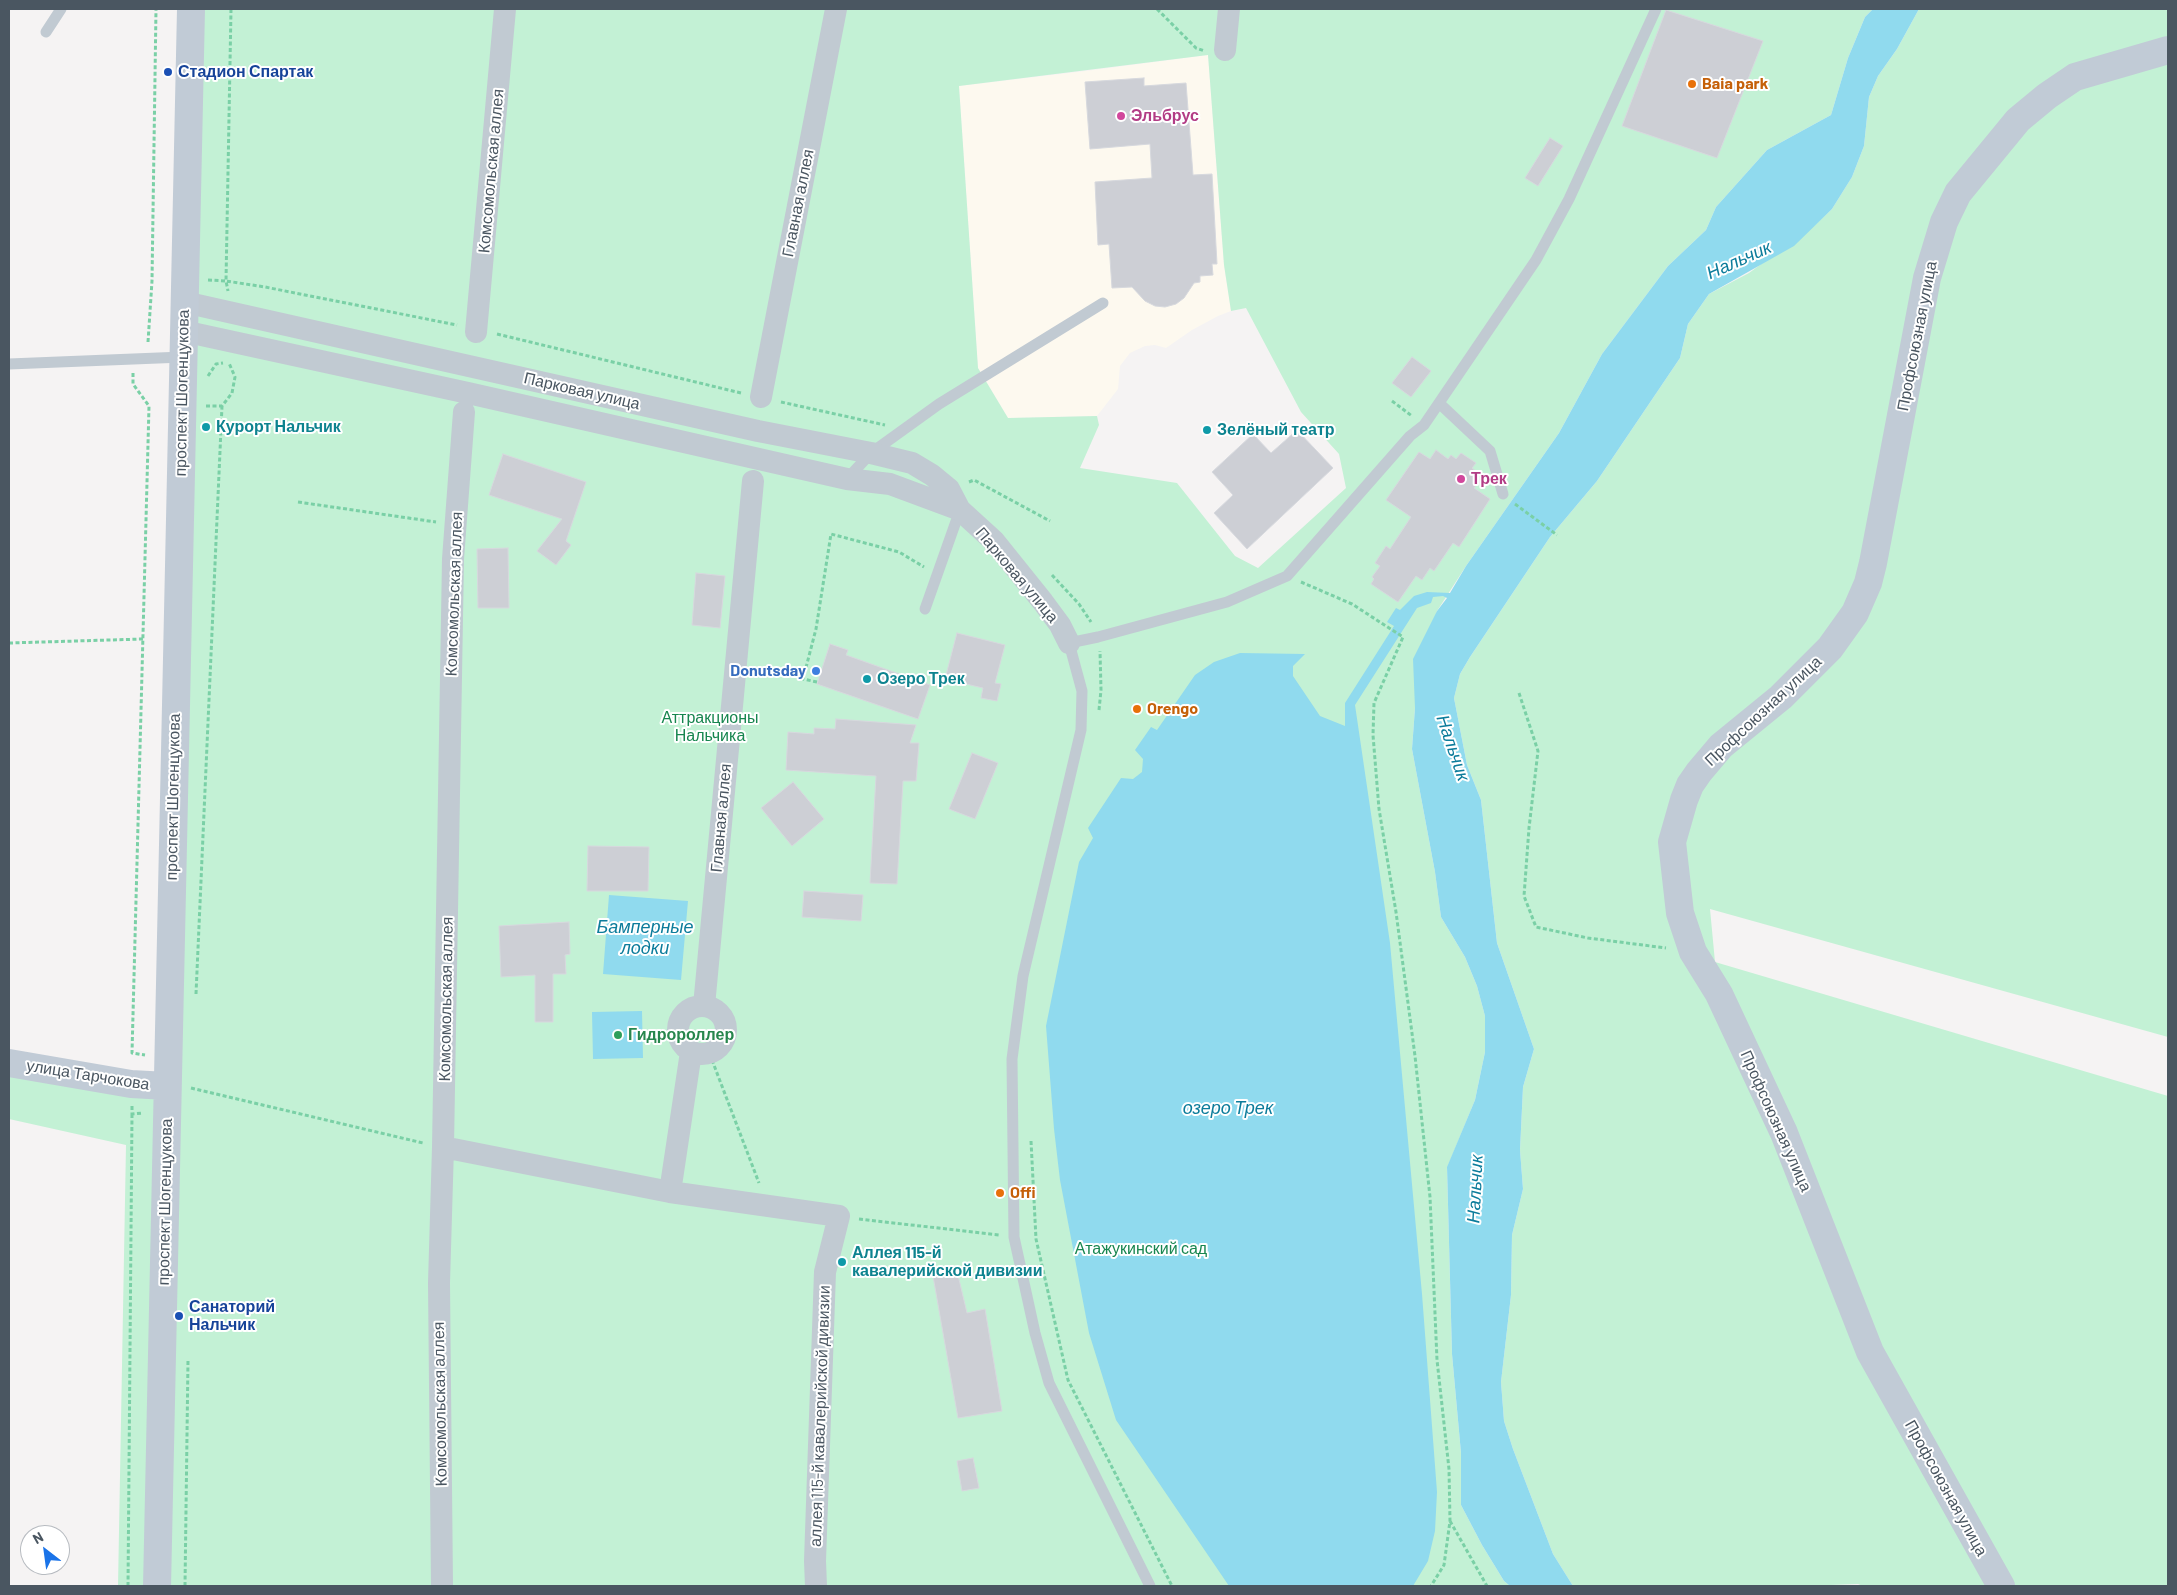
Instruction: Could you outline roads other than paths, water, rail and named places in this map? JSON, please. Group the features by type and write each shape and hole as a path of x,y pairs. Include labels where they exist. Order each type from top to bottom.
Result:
{"street":[{"name":"проспект Шогенцукова","path":"157,1586 179,1087 183,344 191,9"},
{"name":"Комсомольская аллея","path":"477,331 505,9"},
{"name":"Главная аллея","path":"761,397 836,9"},
{"path":"1225,50 1229,9"},
{"name":"Профсоюзная улица","path":"2001,1586 1870,1352 1784,1133 1719,994 1693,952 1680,913 1672,842 1684,800 1690,785 1699,772 1721,746 1781,697 1830,648 1855,613 1868,583 1873,563 1927,278 1944,222 1958,193 2018,120 2047,96 2075,77 2168,50"},
{"name":"Парковая улица","path":"184,302 758,431 912,463 932,475 949,489 960,510 994,541 1043,602 1069,643"},
{"name":"Парковая улица","path":"183,344 468,393 847,479 890,484 960,510"},
{"name":"Комсомольская аллея","path":"442,1586 439,1283 453,569 464,412"},
{"name":"Главная аллея","path":"704,1006 753,481"},
{"path":"704,1006 718,1012 725,1025 724,1040 719,1047 700,1052 684,1047 680,1040 678,1024 688,1010 704,1006"},
{"path":"443,1148 670,1192 700,1052"},
{"name":"улица Тарчокова","path":"9,1063 131,1084 179,1087"},
{"name":"аллея 115-й кавалерийской дивизии","path":"670,1192 839,1216 825,1272 815,1561 816,1586"}],"lane":[{"path":"46,32 61,9"},
{"path":"1150,1586 1049,1383 1035,1333 1014,1236 1012,1059 1023,976 1081,730 1082,691 1069,643 1098,638 1227,602 1287,576 1397,451 1424,424 1536,260 1569,199 1656,9"},
{"path":"847,479 871,453 939,404 1103,303"},
{"path":"9,364 183,344"},
{"path":"1439,403 1490,451 1503,494"},
{"path":"925,609 960,510"}],"water":[{"name":"озеро Трек","path":"1873,9 1919,9 1897,49 1878,76 1869,97 1864,146 1852,177 1832,209 1794,246 1709,294 1688,324 1680,358 1597,481 1550,537 1470,657 1460,674 1454,698 1467,765 1481,800 1497,943 1534,1049 1523,1087 1520,1150 1523,1189 1512,1235 1511,1295 1501,1382 1504,1421 1553,1554 1573,1586 1510,1586 1504,1581 1482,1545 1461,1505 1461,1453 1452,1354 1447,1167 1475,1100 1485,1052 1485,1016 1477,986 1465,957 1441,917 1435,872 1412,749 1415,708 1413,659 1437,611 1447,598 1443,596 1433,597 1431,603 1417,608 1355,705 1390,943 1422,1294 1437,1492 1435,1531 1428,1561 1413,1586 1229,1586 1116,1420 1089,1333 1060,1180 1046,1026 1079,862 1093,838 1088,828 1121,778 1133,779 1142,772 1143,759 1135,750 1151,727 1157,730 1195,675 1214,662 1240,653 1305,654 1293,666 1293,676 1320,716 1345,726 1345,703 1394,626 1387,622 1396,608 1400,610 1414,596 1427,592 1450,593 1466,566 1559,433 1602,354 1668,266 1706,230 1716,207 1767,150 1831,115 1848,58 1865,17"},
{"name":"Бамперные лодки","path":"609,895 688,901 681,980 603,974"},
{"name":"Гидророллер","path":"642,1011 643,1058 593,1059 592,1012"}],"place":[{"name":"Стадион Спартак","path":"168,72"},
{"name":"Baia park","path":"1692,84"},
{"name":"Эльбрус","path":"1121,116"},
{"name":"Курорт Нальчик","path":"206,427"},
{"name":"Зелёный театр","path":"1207,430"},
{"name":"Трек","path":"1461,479"},
{"name":"Donutsday","path":"816,671"},
{"name":"Озеро Трек","path":"867,679"},
{"name":"Orengo","path":"1137,709"},
{"name":"Гидророллер","path":"618,1035"},
{"name":"Offi","path":"1000,1193"},
{"name":"Аллея 115-й кавалерийской дивизии","path":"842,1262"},
{"name":"Санаторий Нальчик","path":"179,1316"}],"water label":[{"name":"Нальчик","path":"1739,260"},
{"name":"Нальчик","path":"1453,748"},
{"name":"Нальчик","path":"1475,1189"}],"park label":[{"name":"Аттракционы Нальчика","path":"710,727"},
{"name":"Атажукинский сад","path":"1141,1249"}]}
